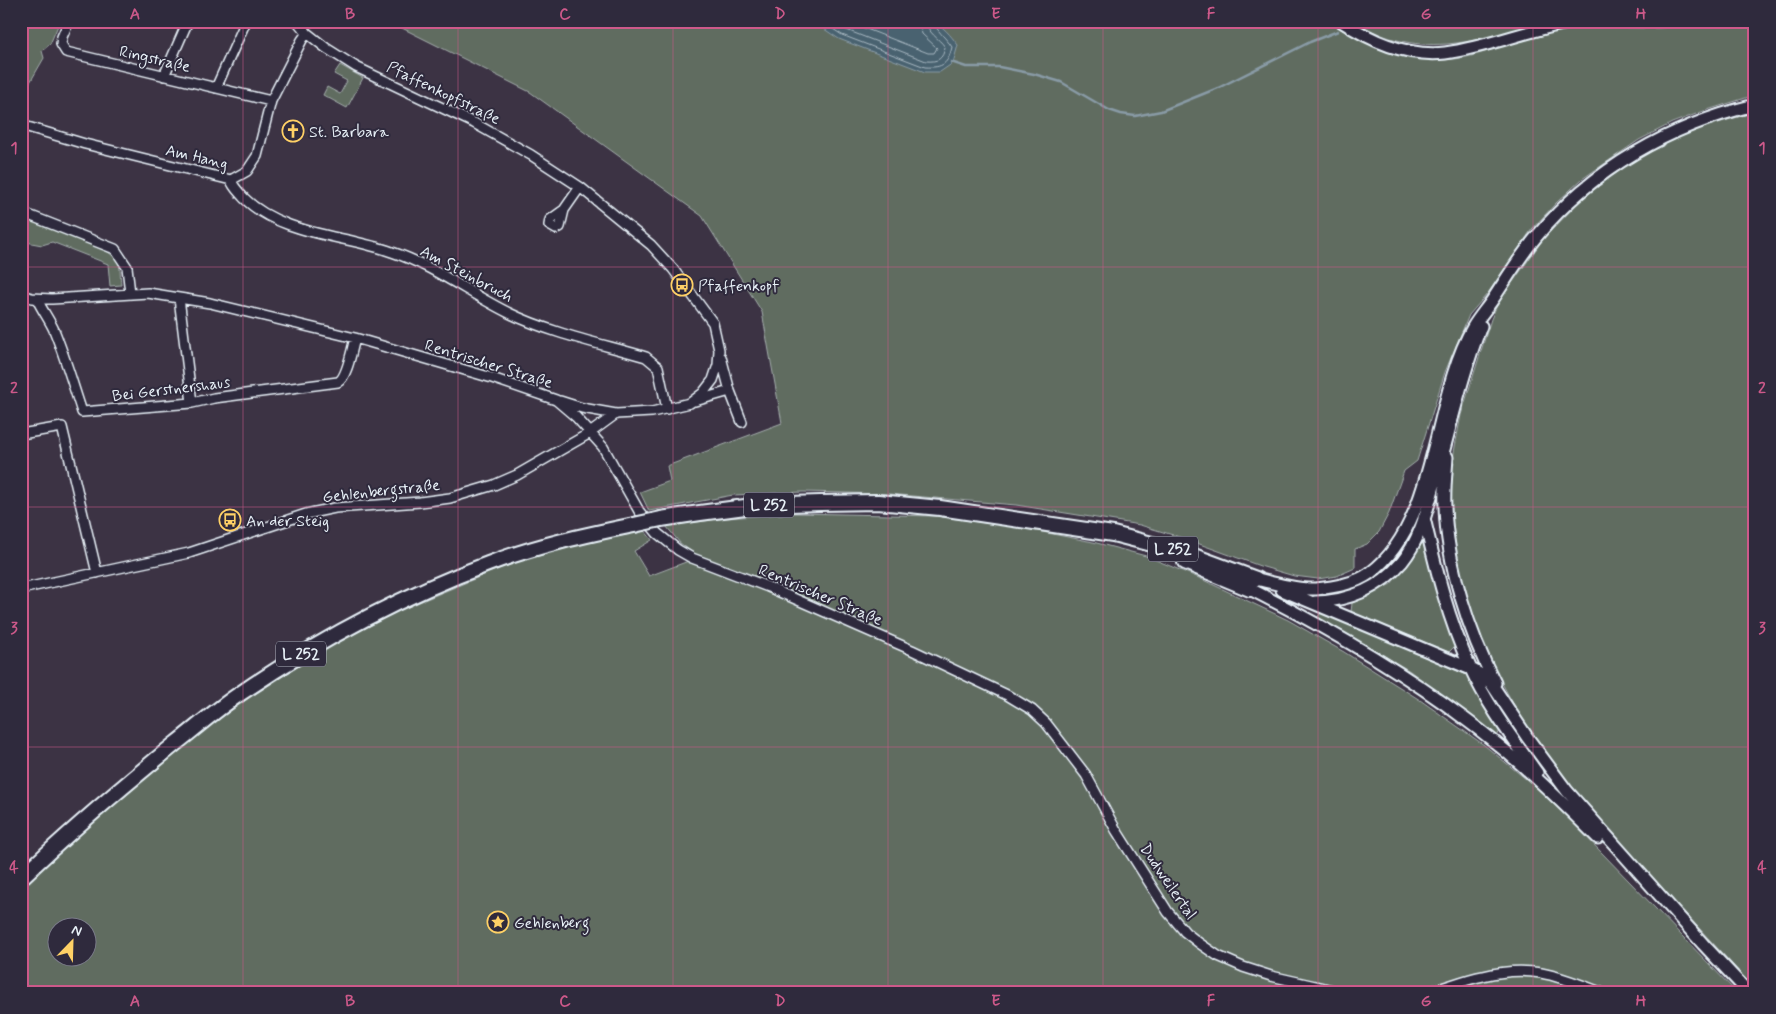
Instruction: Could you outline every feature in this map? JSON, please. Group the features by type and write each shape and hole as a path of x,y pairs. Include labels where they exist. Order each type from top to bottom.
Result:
{"highway":[{"name":"L 252","path":"21,878 148,766 239,694 294,658 359,622 488,563 590,534 700,512 760,505 878,502 940,508 1087,530 1253,584"}],"main road":[{"path":"1341,21 1372,38 1402,50 1422,53 1444,53 1546,27 1579,21"},
{"path":"1253,584 1315,589 1340,586 1359,579 1386,559 1399,542 1410,521 1424,482 1462,349 1474,327 1537,236 1598,176 1625,158 1697,122 1755,105"},
{"path":"1253,584 1277,597 1312,602 1329,602 1366,591 1384,580 1402,562 1415,541 1424,519 1449,435 1465,371 1492,300"},
{"path":"1449,435 1445,508 1453,568 1473,634 1507,707"},
{"path":"1424,482 1424,519 1453,627 1471,669 1515,742 1551,791"},
{"path":"1253,584 1418,685 1500,746 1551,791 1703,944"},
{"path":"1312,602 1471,669 1491,683 1527,737 1567,791 1749,993"}],"street":[{"name":"Ringstraße","path":"70,21 62,37 61,44 66,52 271,101"},
{"path":"164,76 188,21"},
{"path":"216,88 246,21"},
{"name":"Pfaffenkopfstraße","path":"297,21 307,33 340,58 506,140 580,187 651,245 672,269 713,323 730,391 742,422"},
{"name":"Am Hang","path":"21,125 85,144 231,180 247,170 257,156 271,101 307,33"},
{"name":"Am Steinbruch","path":"231,180 233,185 252,205 277,219 392,252 437,272 502,309 532,322 646,357 658,367 667,409"},
{"path":"564,210 580,187"},
{"path":"21,212 115,249 127,267 130,293"},
{"name":"Rentrischer Straße","path":"21,295 37,299 148,293 210,303 355,338 492,378 556,400 576,417 602,446 639,511 657,533 678,550 692,558 768,587 912,650 1020,702 1046,723 1086,774"},
{"path":"179,298 192,403"},
{"name":"Bei Gerstnershaus","path":"37,299 53,327 82,412 192,403 214,398 338,382 342,380 345,374 355,338"},
{"name":"Pfaffenkopfstraße","path":"690,403 703,393 713,380 718,365 719,350"},
{"name":"Pfaffenkopfstraße","path":"556,400 582,408 616,414 652,412 667,409 730,391"},
{"path":"590,433 616,414"},
{"path":"21,434 62,427 97,573"},
{"name":"Gehlenbergstraße","path":"21,589 189,553 306,514 335,508 450,498 494,485 517,475 590,433"},
{"name":"Dudweilertal","path":"1086,774 1116,830 1155,893 1185,932 1218,956 1243,967 1279,978 1346,993"},
{"path":"1423,993 1482,976 1530,970 1545,972 1603,993"}],"green space":[{"path":"21,21 60,21 50,44 42,51 44,58 29,84 21,90"},
{"path":"392,21 1328,21 1379,48 1396,54 1433,60 1471,56 1563,29 1600,27 1657,28 1709,21 1755,21 1755,95 1672,123 1639,140 1582,179 1532,229 1488,293 1469,315 1445,372 1417,461 1404,471 1389,513 1379,532 1367,544 1355,549 1355,568 1337,576 1318,579 1294,576 1260,566 1183,538 1140,525 1016,505 889,494 803,492 733,495 649,511 640,492 670,481 667,466 782,423 762,312 702,216 530,92 400,27"},
{"path":"1355,21 1552,21 1476,40 1452,44 1428,44 1404,42 1380,34"},
{"path":"340,65 363,78 347,108 323,95 327,87 340,94 347,81 334,74"},
{"path":"1755,112 1755,989 1583,802 1543,750 1516,709 1485,652 1469,612 1460,576 1449,498 1454,452 1461,415 1491,319 1498,303 1544,238 1584,197 1629,164 1660,146 1694,130"},
{"path":"21,217 105,250 119,264 121,285 110,286 108,264 52,242 42,245 21,241"},
{"path":"795,513 936,516 1027,529 1093,542 1146,556 1199,578 1288,620 1344,652 1420,700 1484,745 1548,797 1737,993 21,993 21,886 145,776 201,732 249,698 327,648 398,611 510,564 577,545 645,531 652,540 634,551 649,576 699,557 680,543 666,526 727,518"},
{"path":"1425,539 1456,645 1449,652 1351,612 1352,603 1391,584"},
{"path":"1321,612 1467,675 1500,730 1497,737 1410,671 1318,617"}],"water":[{"path":"812,21 931,21 943,28 958,45 953,63 940,72 925,72 839,39"}],"waterway":[{"path":"951,62 966,67 999,67 1034,74 1061,82 1109,110 1135,116 1161,111 1218,88 1310,42 1338,31"}],"place":[{"name":"St. Barbara","path":"293,131"},
{"name":"Pfaffenkopf","path":"682,285"},
{"name":"An der Steig","path":"230,520"},
{"name":"Gehlenberg","path":"498,922"}]}
